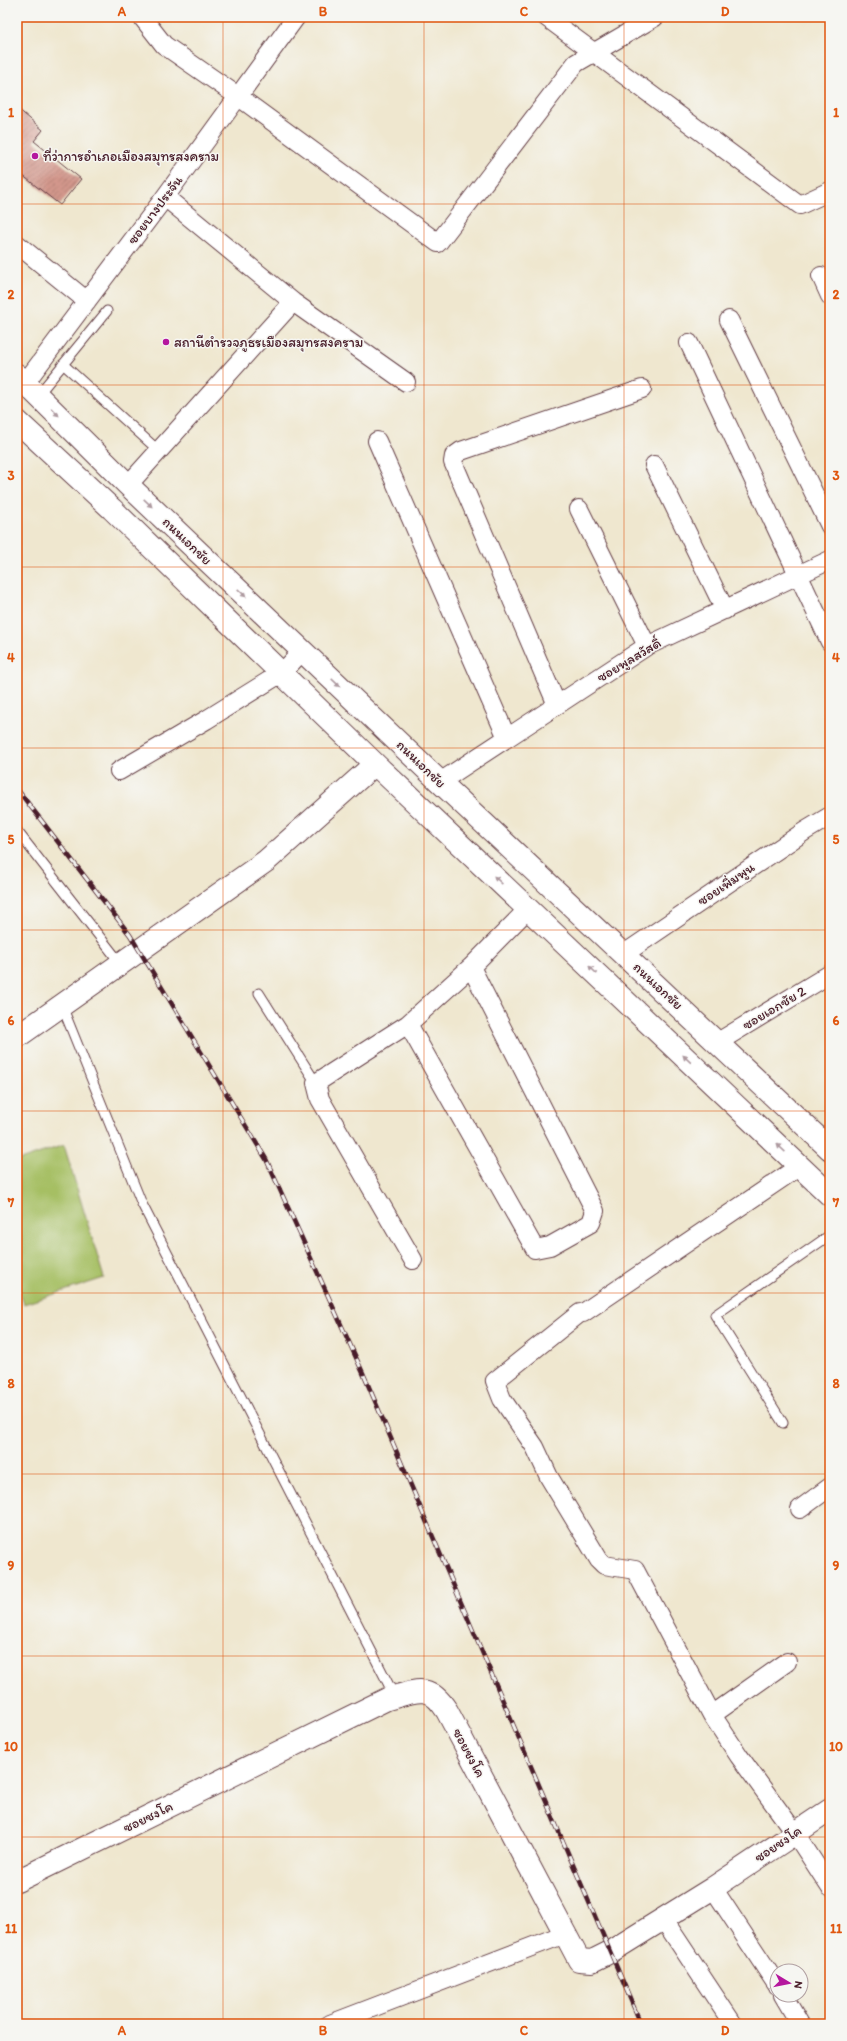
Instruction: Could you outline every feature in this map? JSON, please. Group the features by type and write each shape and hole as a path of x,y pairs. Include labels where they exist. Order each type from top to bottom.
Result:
{"main road":[{"name":"ถนนเอกชัย","path":"27,384 128,485 302,651 830,1149"},
{"name":"ถนนเอกชัย","path":"17,421 112,508 283,672 375,764 830,1195"},
{"path":"17,1037 266,861 375,764"},
{"name":"ซอยชงโค","path":"17,1882 388,1699 420,1690 438,1696 447,1711 579,1960 592,1961 664,1920 830,1810"}],"street":[{"path":"142,17 164,46 239,97 438,243 576,63 655,17"},
{"name":"ซอยบางประจัน","path":"27,384 239,97 296,17"},
{"path":"546,17 800,205 830,191"},
{"path":"165,197 292,302 406,382"},
{"path":"17,244 87,301"},
{"path":"821,276 830,296"},
{"path":"128,485 292,302"},
{"path":"728,320 830,526"},
{"path":"689,343 830,642"},
{"path":"557,705 453,462 454,456 461,451 642,389"},
{"path":"377,441 507,738"},
{"path":"654,465 725,610"},
{"path":"579,509 648,646"},
{"name":"ซอยพูลสวัสดิ์","path":"440,782 648,646 830,560"},
{"path":"119,771 206,720 283,672 302,651"},
{"name":"ซอยเพิ่มพูน","path":"624,954 805,831 830,816"},
{"path":"412,1260 320,1100 316,1083 408,1024 471,967 528,909"},
{"path":"408,1024 535,1248 550,1246 592,1223 595,1211 471,967"},
{"name":"ซอยเอกชัย 2","path":"718,1042 830,974"},
{"path":"800,1166 583,1314 580,1313 495,1381 502,1399 535,1447 550,1477 599,1560 604,1565 635,1570 712,1715 739,1756 795,1833 830,1887"},
{"path":"800,1509 830,1486"},
{"path":"712,1715 787,1662"},
{"path":"713,1888 769,1973"},
{"path":"664,1920 733,2024"},
{"path":"330,2024 565,1934"},
{"path":"788,2003 800,2024"}],"lane":[{"path":"27,384 63,364 107,311"},
{"path":"63,364 159,451"},
{"path":"17,831 121,964"},
{"path":"259,993 316,1083"},
{"path":"62,1006 142,1204 396,1697"},
{"path":"783,1423 715,1315 830,1235"}],"green space":[{"path":"64,1145 104,1278 24,1304 17,1285 17,1161"}],"building":[{"name":"ที่ว่าการอำเภอเมืองสมุทรสงคราม","path":"17,108 43,130 34,141 81,179 60,205 17,171"}],"railway":[{"path":"17,789 130,935 266,1159 363,1373 641,2024"}],"place":[{"name":"ที่ว่าการอำเภอเมืองสมุทรสงคราม","path":"35,156"},
{"name":"สถานีตำรวจภูธรเมืองสมุทรสงคราม","path":"166,342"}]}
